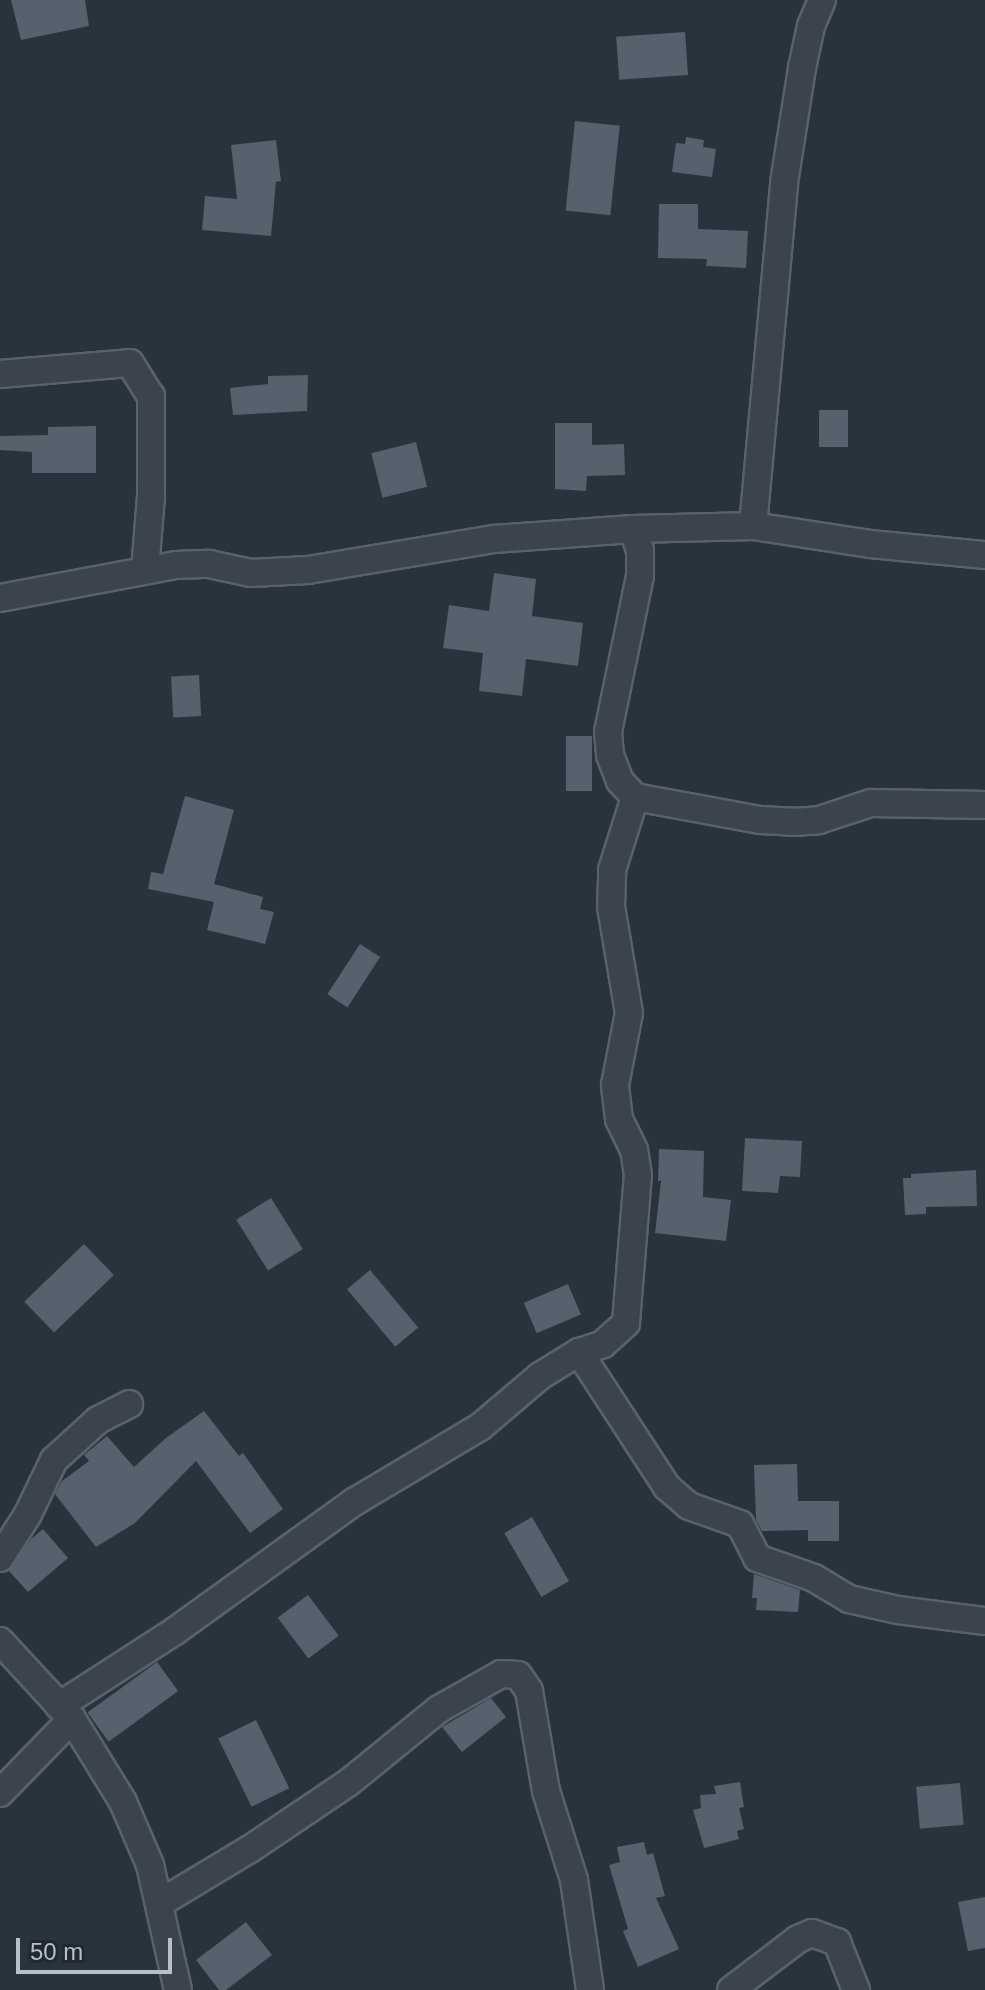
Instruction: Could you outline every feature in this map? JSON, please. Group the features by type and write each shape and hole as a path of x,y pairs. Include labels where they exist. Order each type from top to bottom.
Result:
{"street":[{"path":"753,526 790,135 811,26 822,0"},
{"path":"0,374 130,363 151,396 151,496 145,571"},
{"path":"0,598 145,571 209,564 251,573 308,570 494,539 633,529 753,526 870,544 985,555"},
{"path":"633,529 640,551 640,576 608,732 610,755 620,781 635,797 760,820 793,822 819,820 871,803 985,805"},
{"path":"0,1793 66,1712 354,1502 480,1427 540,1376 579,1352 603,1344 626,1323 632,1280 638,1175 634,1150 619,1119 615,1085 629,1013 611,907 612,870 635,797"},
{"path":"579,1352 667,1487 689,1506 740,1524 748,1533 757,1558 814,1578 849,1599 898,1610 985,1621"},
{"path":"0,1558 28,1514 54,1460 98,1420 129,1404"},
{"path":"0,1641 66,1712 123,1802 150,1865 178,1990"},
{"path":"160,1903 250,1849 348,1783 439,1709 501,1674 518,1675 529,1691 546,1791 574,1880 590,1990"},
{"path":"731,1990 798,1939 812,1933 837,1942 856,1990"}],"building":[{"path":"11,0 85,0 89,26 21,40"},
{"path":"685,32 688,75 619,80 616,37"},
{"path":"575,121 620,126 610,215 566,211"},
{"path":"686,137 704,140 703,147 716,149 712,177 672,172 676,143 685,144"},
{"path":"276,140 281,181 276,182 271,236 202,230 205,196 237,199 231,145"},
{"path":"659,204 698,204 698,229 748,231 746,268 706,266 707,259 658,258"},
{"path":"308,375 307,411 233,415 230,388 268,384 268,376"},
{"path":"819,410 848,410 848,447 819,447"},
{"path":"555,423 592,423 592,445 624,444 625,475 587,476 586,491 555,489"},
{"path":"96,426 96,473 32,473 32,452 0,450 0,436 48,435 48,427"},
{"path":"416,442 427,487 382,498 371,453"},
{"path":"494,573 536,579 532,616 583,623 578,666 526,659 522,696 479,691 483,653 443,648 449,605 489,611"},
{"path":"199,675 201,716 173,717 171,676"},
{"path":"566,736 592,736 592,791 566,791"},
{"path":"185,796 234,810 214,884 263,897 260,909 274,912 265,944 207,930 214,902 148,889 151,872 163,874"},
{"path":"360,944 380,957 347,1007 327,994"},
{"path":"745,1138 802,1141 800,1177 780,1176 778,1193 742,1191"},
{"path":"659,1149 704,1151 703,1197 731,1200 726,1241 655,1233 661,1181 658,1181"},
{"path":"976,1170 977,1206 926,1207 926,1214 905,1215 903,1178 911,1178 911,1174"},
{"path":"271,1198 303,1249 268,1271 236,1220"},
{"path":"84,1244 114,1275 54,1333 24,1302"},
{"path":"370,1270 418,1327 395,1347 347,1289"},
{"path":"568,1284 581,1314 537,1333 524,1303"},
{"path":"204,1411 239,1456 243,1453 283,1509 250,1533 196,1461 135,1523 96,1547 55,1494 62,1481 89,1461 84,1455 107,1436 134,1467 166,1438"},
{"path":"797,1464 798,1501 839,1501 839,1541 808,1541 808,1530 762,1531 756,1520 754,1465"},
{"path":"532,1517 569,1581 541,1597 504,1533"},
{"path":"43,1529 68,1558 28,1592 9,1571 31,1539"},
{"path":"754,1574 800,1590 798,1612 756,1610 757,1598 752,1598"},
{"path":"308,1595 339,1636 308,1659 278,1618"},
{"path":"157,1662 178,1691 109,1742 87,1713"},
{"path":"491,1698 506,1717 462,1752 442,1727"},
{"path":"256,1720 289,1788 252,1807 218,1738"},
{"path":"740,1782 744,1807 739,1808 744,1829 737,1831 739,1839 704,1848 693,1810 701,1808 700,1795 716,1794 714,1786"},
{"path":"960,1783 964,1825 920,1829 916,1787"},
{"path":"644,1842 647,1855 653,1853 665,1896 656,1898 679,1949 638,1967 623,1931 628,1929 609,1865 620,1862 617,1847"},
{"path":"985,1897 985,1948 968,1951 958,1902"},
{"path":"246,1922 272,1955 226,1990 219,1990 196,1960"}]}
